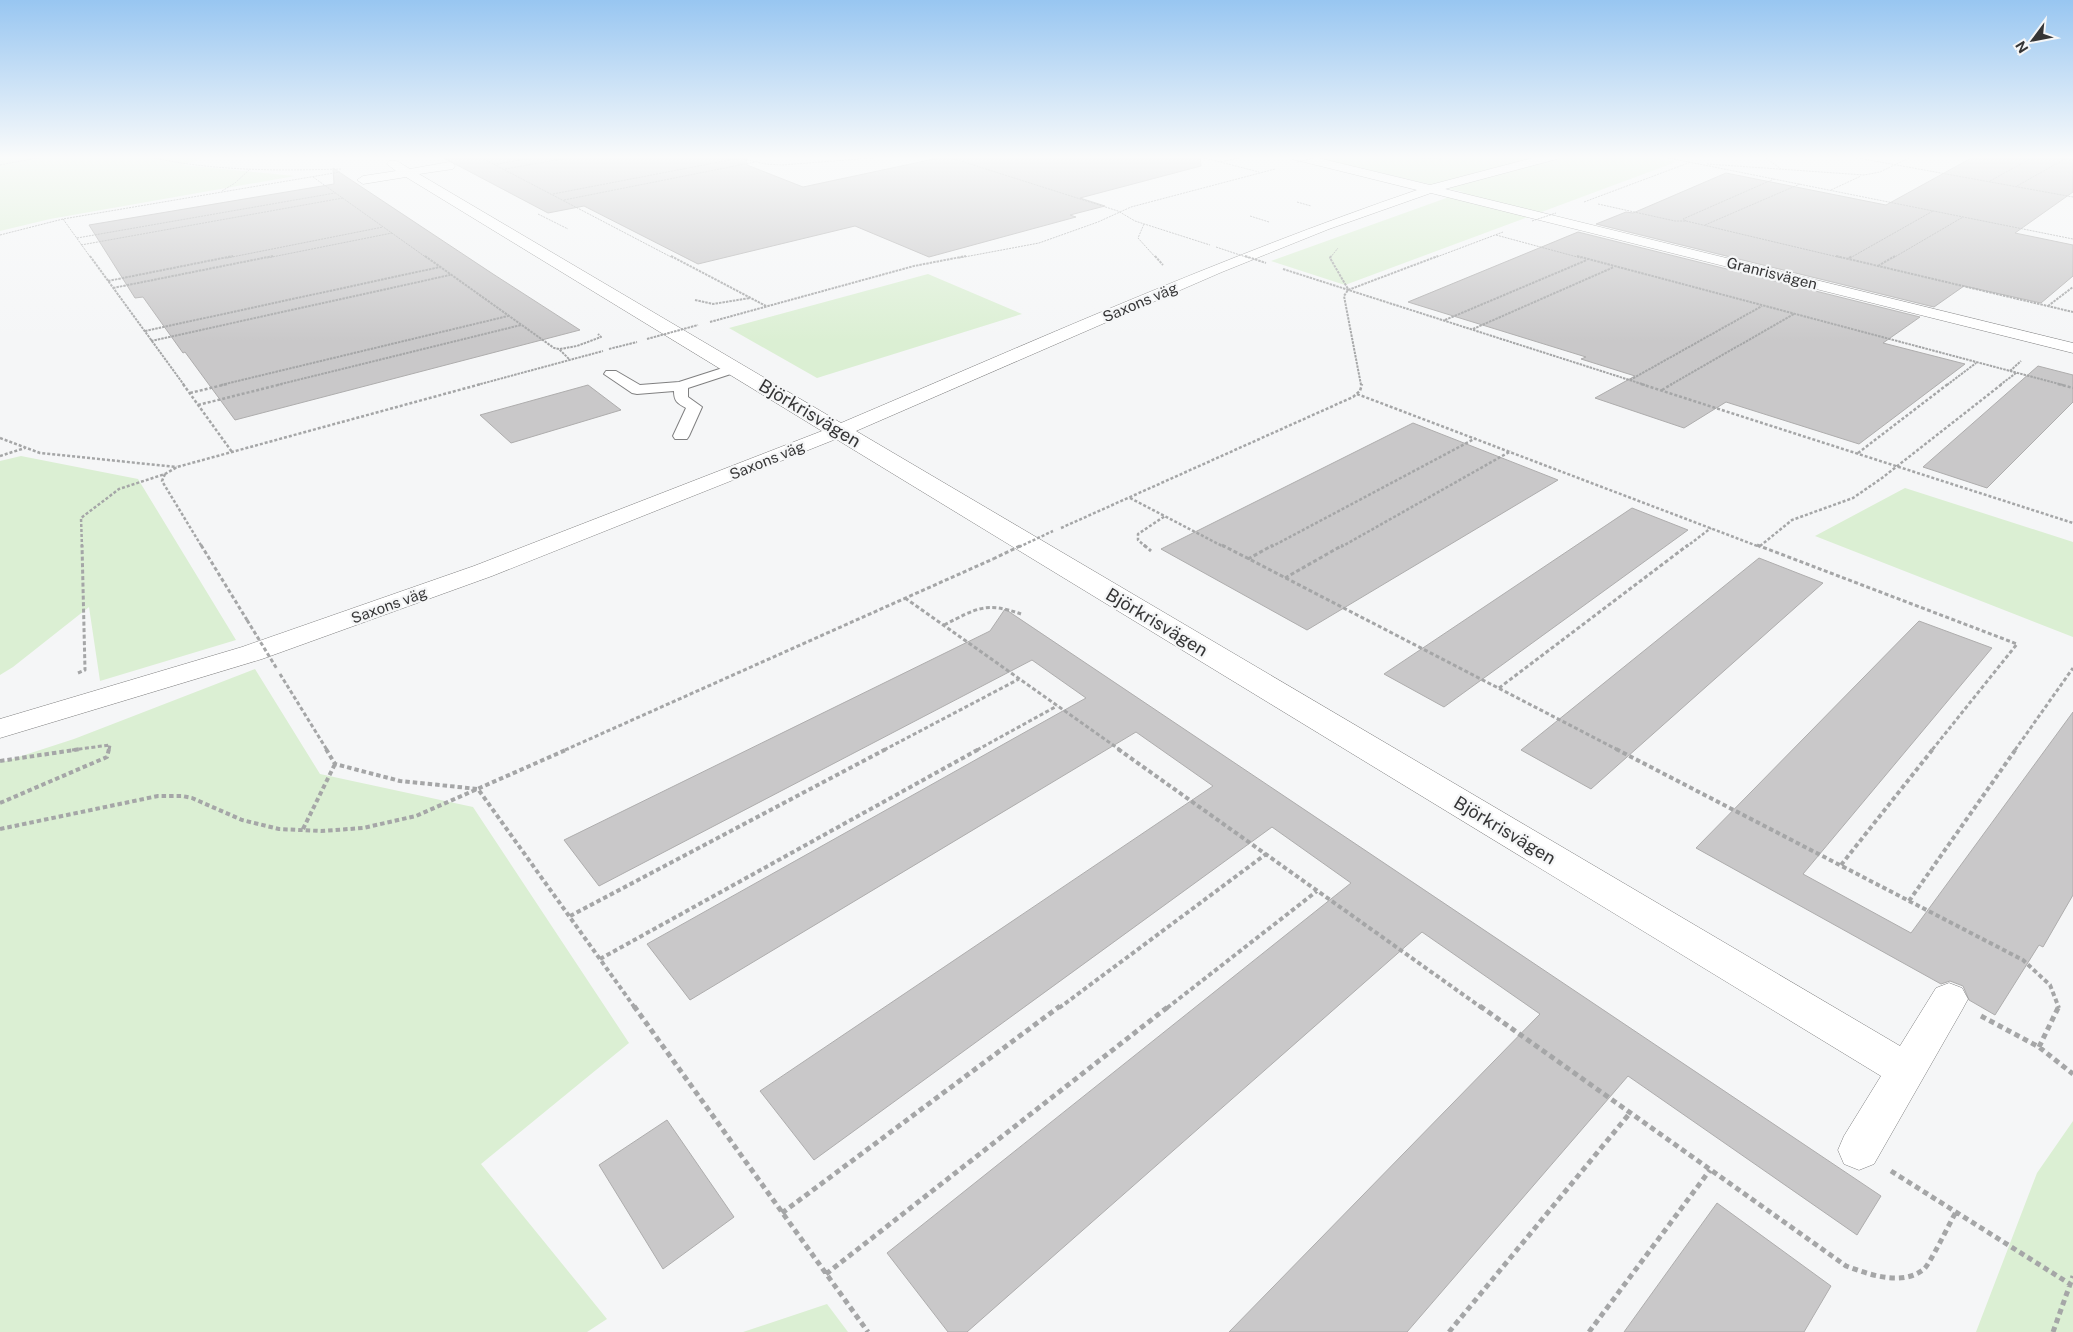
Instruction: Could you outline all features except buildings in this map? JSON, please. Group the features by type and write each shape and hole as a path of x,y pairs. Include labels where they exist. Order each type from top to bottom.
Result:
{"street":[{"name":"Björkrisvägen","path":"485,218 1906,1071"},
{"name":"Saxons väg","path":"0,729 252,653 474,575 582,534 839,430 1182,284 1347,218"},
{"name":"Granrisvägen","path":"1549,218 2073,348"},
{"path":"1859,1150 1949,999"}],"lane":[{"path":"611,374 638,390 681,386 735,368"},
{"path":"681,386 681,399 694,407 681,436"}],"path":[{"path":"0,235 68,218"},
{"path":"77,238 191,218"},
{"path":"82,245 231,218"},
{"path":"371,218 554,348 577,346 601,337 598,334"},
{"path":"546,218 568,229"},
{"path":"598,218 767,306"},
{"path":"708,322 914,266 1040,243 1105,218"},
{"path":"1132,218 1144,224 1266,263"},
{"path":"1532,221 1540,218"},
{"path":"1663,218 1686,221 2073,312"},
{"path":"1684,218 1686,221"},
{"path":"1704,226 1722,218"},
{"path":"1848,259 1920,218"},
{"path":"1878,266 1962,218"},
{"path":"1970,218 2073,239"},
{"path":"63,219 232,452"},
{"path":"1144,224 1138,238 1182,284"},
{"path":"108,280 383,227"},
{"path":"0,829 158,796 184,796 202,801 242,820 276,828 320,830 373,827 403,820 478,789 1353,397 1357,394 1362,382 1344,296 1348,290 1504,232"},
{"path":"113,288 392,233"},
{"path":"1495,235 2073,388"},
{"path":"1444,320 1587,260"},
{"path":"1275,266 2073,523"},
{"path":"1473,330 1614,266"},
{"path":"145,331 440,267"},
{"path":"151,341 450,275"},
{"path":"2048,306 2073,287"},
{"path":"695,300 713,304 750,298"},
{"path":"1630,380 1762,306"},
{"path":"1662,391 1794,314"},
{"path":"190,393 508,316"},
{"path":"198,405 521,325"},
{"path":"647,339 698,325"},
{"path":"77,673 85,670 81,518 119,488 165,474 177,467 638,341"},
{"path":"559,349 570,360"},
{"path":"2010,372 2026,357"},
{"path":"1857,454 1976,362"},
{"path":"1760,546 1792,520 1853,498 2016,373"},
{"path":"1357,394 2016,644 1841,865"},
{"path":"0,438 40,453 177,467"},
{"path":"1248,559 1476,438"},
{"path":"0,456 26,448"},
{"path":"1285,578 1511,451"},
{"path":"165,474 162,481 335,764 400,781 478,789 868,1332"},
{"path":"1130,498 2022,960 2043,977 2055,992 2059,1007 2038,1047"},
{"path":"1151,551 1138,540 1138,534 1165,516"},
{"path":"1498,688 1711,528"},
{"path":"905,598 1846,1266 1877,1277 1903,1278 1924,1270 1956,1212"},
{"path":"943,625 987,606 1002,606 1021,614"},
{"path":"1910,901 2073,668"},
{"path":"570,916 1019,679"},
{"path":"600,959 1057,706"},
{"path":"0,762 110,746 107,757 0,803"},
{"path":"303,829 335,764"},
{"path":"782,1213 1266,854"},
{"path":"826,1274 1317,891"},
{"path":"1949,999 2038,1047 2073,1074"},
{"path":"1449,1332 1630,1112"},
{"path":"1859,1150 2070,1284"},
{"path":"1589,1332 1710,1170"},
{"path":"2053,1332 2073,1276"}],"green space":[{"path":"0,218 55,218 50,219 0,231"},
{"path":"1390,218 1525,218 1345,285 1271,261"},
{"path":"928,274 1022,314 817,378 729,328"},
{"path":"21,456 138,479 236,640 100,681 89,607 13,667 0,675 0,461"},
{"path":"1905,488 2073,542 2073,637 1815,536"},
{"path":"255,669 320,774 473,807 629,1043 481,1164 607,1319 587,1332 0,1332 0,763 74,739"},
{"path":"2073,1121 2073,1332 1976,1332 2037,1173"},
{"path":"827,1304 848,1332 743,1332"}]}
